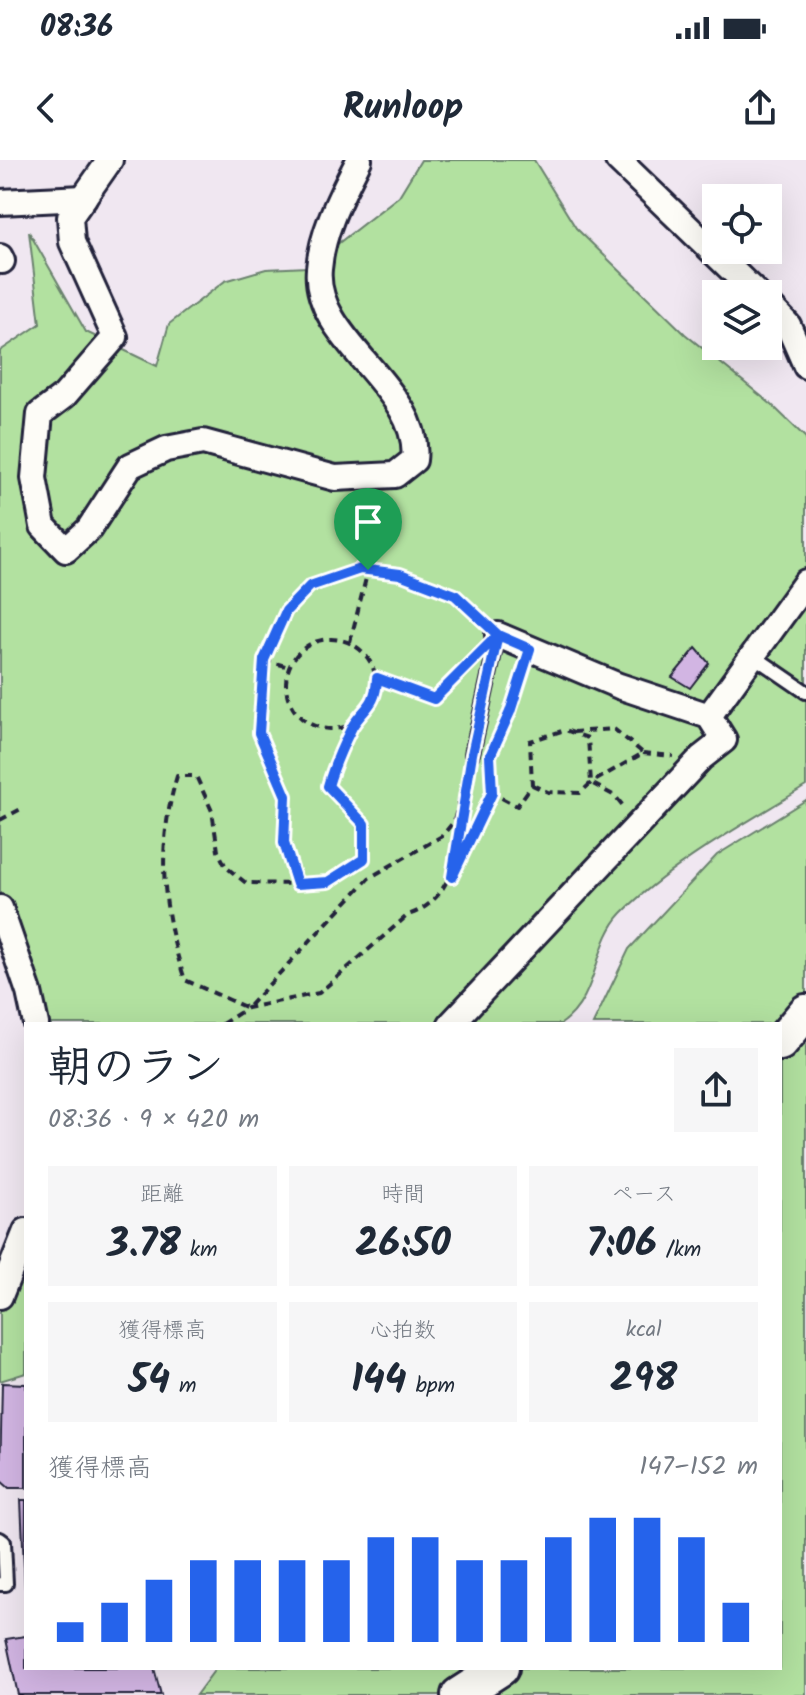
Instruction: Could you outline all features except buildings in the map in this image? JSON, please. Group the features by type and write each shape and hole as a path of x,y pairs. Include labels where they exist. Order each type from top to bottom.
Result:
{"street":[{"path":"110,160 70,217 72,242 115,337 64,396 40,414 34,478 43,526 66,550 89,529 130,466 166,449 203,442 335,478 395,475 414,460 417,438 400,407 326,304 318,271 327,233 359,160"},
{"path":"618,160 742,280"},
{"path":"0,202 84,198"},
{"path":"797,318 806,366"},
{"path":"709,716 803,591"},
{"path":"453,1022 701,758 724,740 709,716 619,686 498,635"},
{"path":"0,908 29,992 36,1022"},
{"path":"782,1041 806,1012"},
{"path":"0,1296 24,1236"},
{"path":"459,1695 498,1670"}],"lane":[{"path":"472,754 498,635"},
{"path":"752,655 806,692"},
{"path":"0,1539 4,1542 6,1584 0,1584"}],"path":[{"path":"297,884 284,843 286,796 259,733 264,660 286,611 310,586 360,569 400,574 455,595 498,635 434,699 377,678"},
{"path":"350,642 368,570"},
{"path":"355,723 325,729 298,715 286,686 289,667 305,646 319,640 350,642 372,663 377,678 372,704 355,723 335,761 328,786 364,824 364,859 328,882 246,883 226,867 218,851 212,811 196,776 177,776 167,811 164,902 170,935 185,980 247,1008 319,993 408,915 423,911 452,877 492,793 490,756 510,712 530,649"},
{"path":"264,660 289,667"},
{"path":"532,785 562,794 580,793 591,783 643,753 614,729 572,732"},
{"path":"492,793 517,806 532,785 530,741 565,730 588,738 591,783"},
{"path":"452,877 472,754"},
{"path":"225,1022 247,1008 369,878 442,836 454,821 472,754"},
{"path":"591,783 615,796 638,825"},
{"path":"0,820 23,808"}],"green space":[{"path":"421,160 534,160 576,228 702,348 702,360 717,360 772,405 806,438 806,786 686,861 622,913 605,940 583,1000 563,1022 35,1022 0,908 0,351 40,324 29,232 86,332 157,366 169,324 225,281 266,269 308,267 399,196"},
{"path":"806,800 806,1695 196,1695 215,1670 782,1670 782,1022 594,1022 629,949 717,855"},
{"path":"24,1236 24,1374 0,1381 0,1296"}],"route":[{"path":"368,570 360,569 310,586 286,611 264,660 259,733 286,796 284,843 297,884 328,882 364,859 364,824 328,786 335,761 355,723 372,704 377,678 434,699 498,635 472,754 452,877 492,793 490,756 510,712 530,649 498,635 455,595 400,574 368,570"}]}
